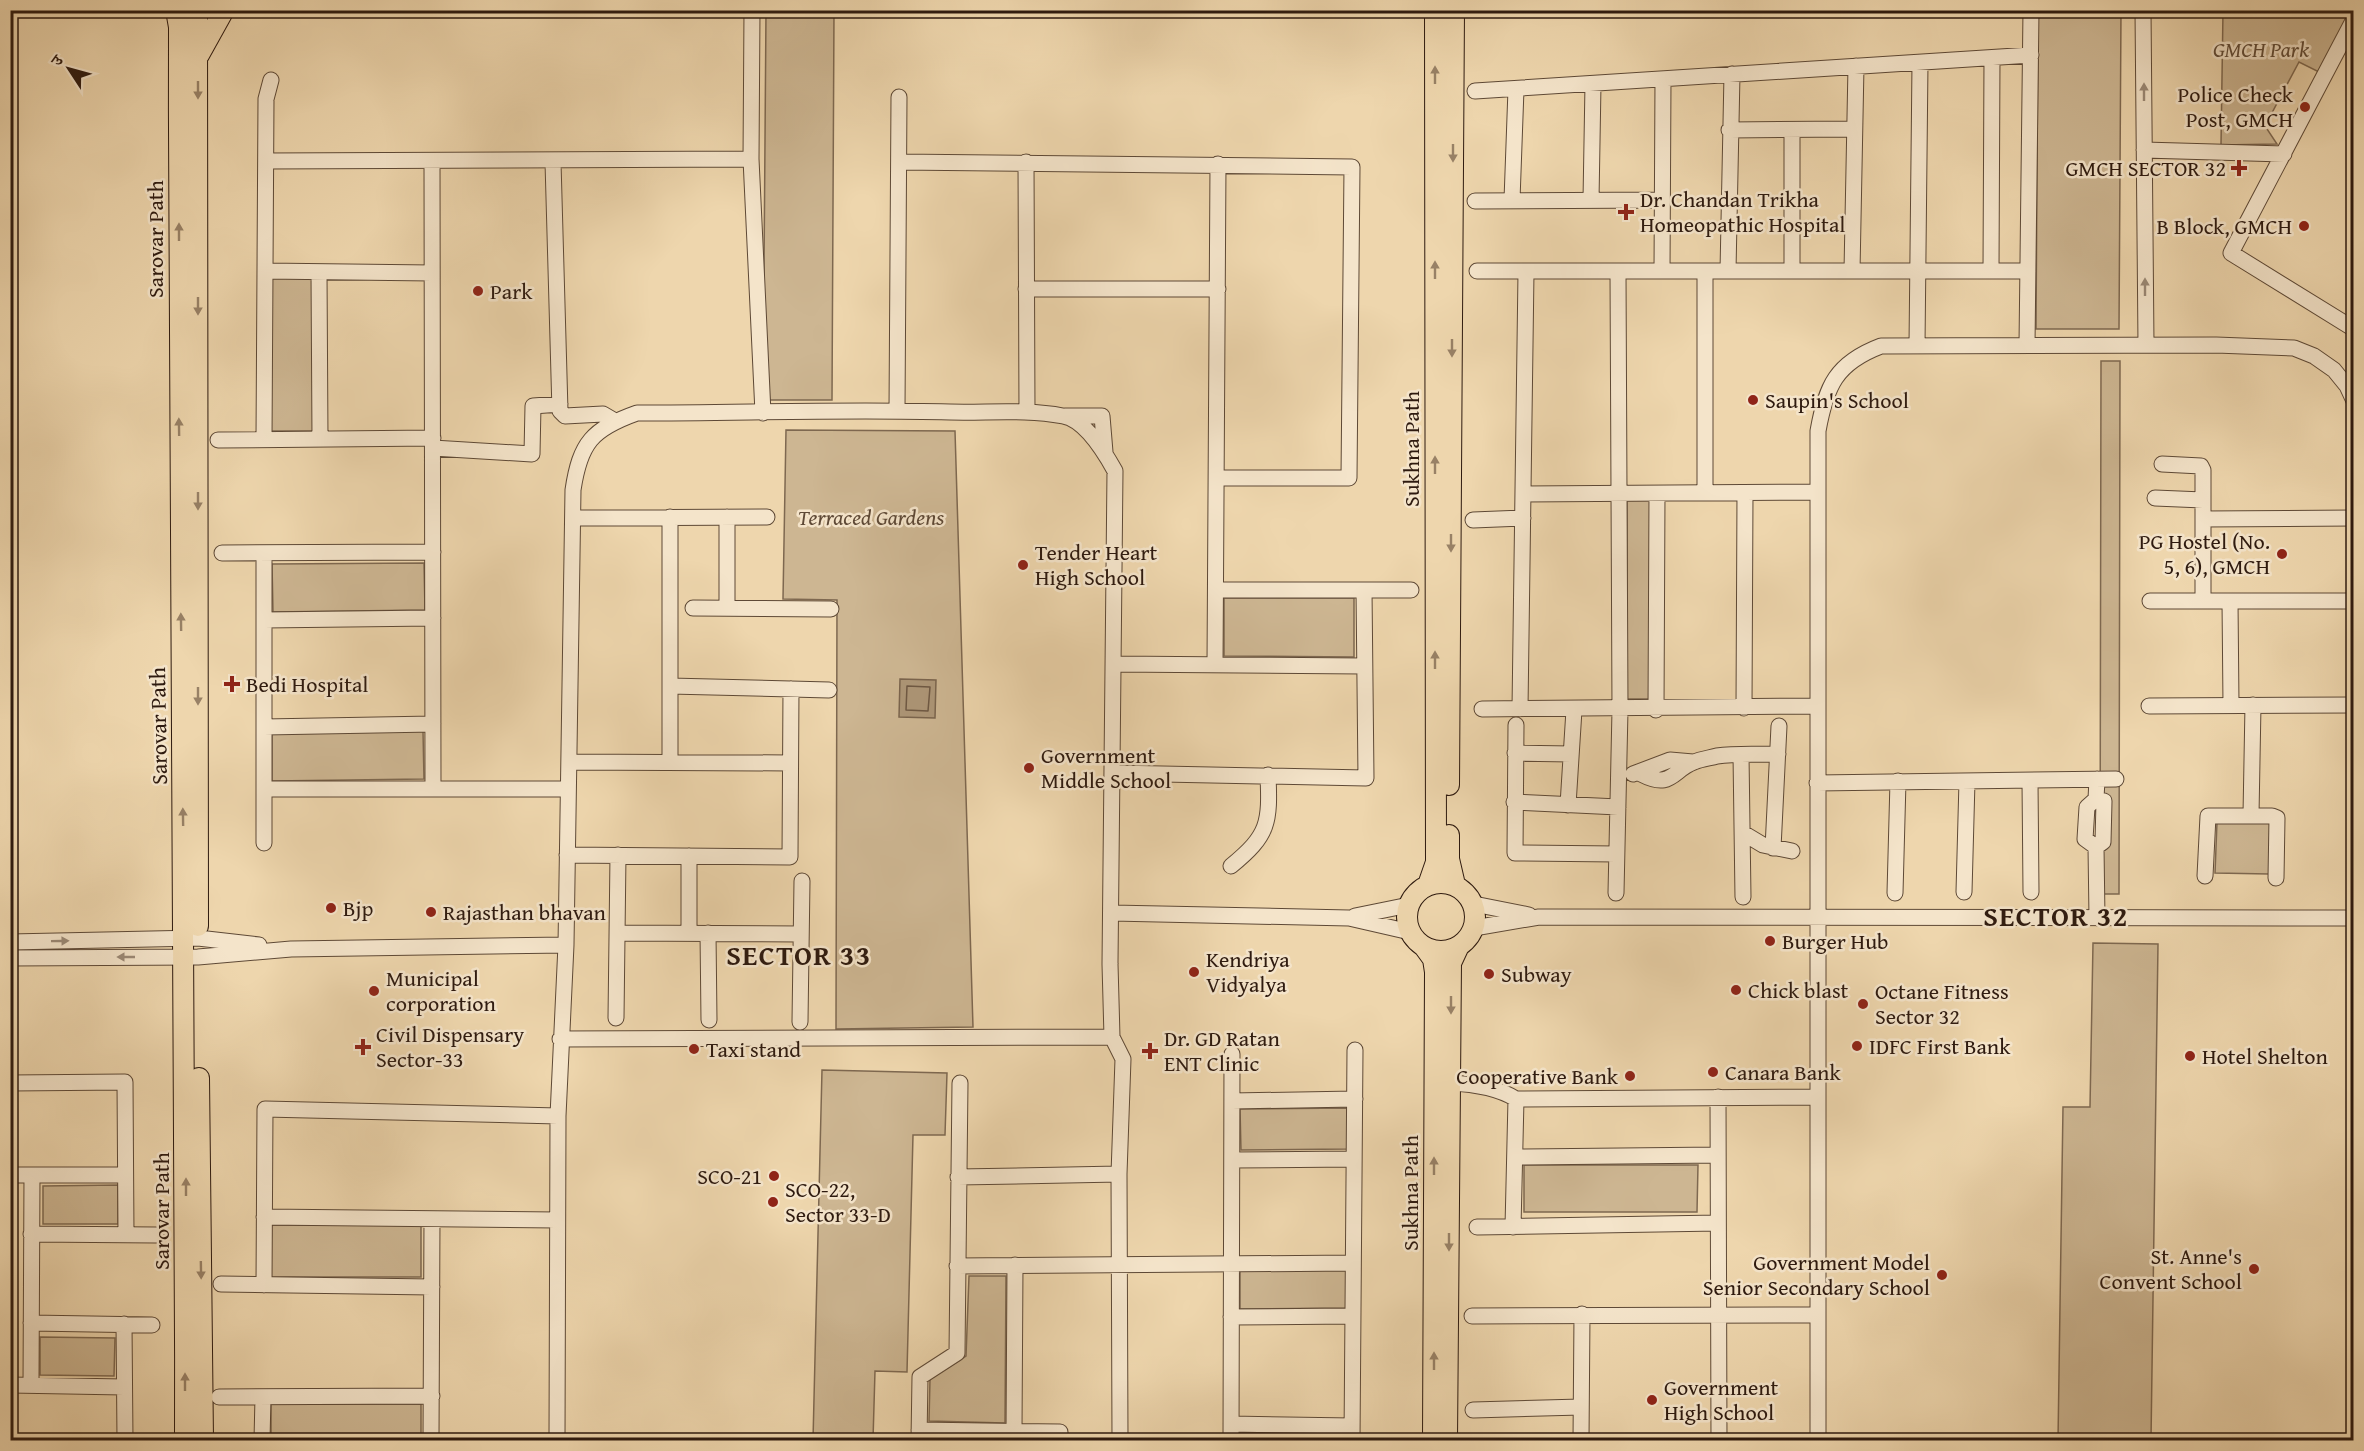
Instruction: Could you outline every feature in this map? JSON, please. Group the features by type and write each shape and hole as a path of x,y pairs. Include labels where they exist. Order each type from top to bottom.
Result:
{"main road":[{"name":"Sarovar Path","path":"185,1440 191,948 197,10"},
{"path":"198,57 224,10"},
{"name":"Sukhna Path","path":"1428,885 1436,862 1435,10"},
{"name":"Sukhna Path","path":"1454,10 1449,859 1455,885"},
{"name":"Sarovar Path","path":"177,19 178,343 203,1440"},
{"path":"1440,883 1455,885 1470,897 1474,904 1476,916 1474,928 1467,941 1458,948 1443,952 1425,948 1410,932 1407,919 1409,905 1416,894 1428,885 1440,883"},
{"name":"Sukhna Path","path":"1425,948 1432,958 1435,972 1433,1440"},
{"name":"Sukhna Path","path":"1447,1440 1451,963 1458,948"}],"street":[{"path":"166,10 177,19"},
{"path":"752,10 751,159 763,413"},
{"path":"2027,345 2031,10"},
{"path":"2144,10 2146,345"},
{"path":"2354,19 2231,254 2354,329"},
{"path":"1475,92 2031,55"},
{"path":"1990,271 1992,58"},
{"path":"1917,346 1920,63"},
{"path":"1852,271 1856,66"},
{"path":"1728,271 1731,74"},
{"path":"264,439 266,99 271,80"},
{"path":"1662,271 1663,80"},
{"path":"1591,200 1593,84"},
{"path":"1512,200 1516,89"},
{"path":"897,411 900,97"},
{"path":"1729,130 1853,129"},
{"path":"1792,130 1792,271"},
{"path":"2144,150 2284,154"},
{"path":"266,161 553,162 751,159"},
{"path":"432,161 433,788"},
{"path":"553,162 560,411 565,416 603,414 615,421"},
{"path":"899,162 1352,167 1349,478 1217,478"},
{"path":"1026,162 1027,411"},
{"path":"1215,664 1218,164"},
{"path":"1475,201 1661,200"},
{"path":"265,271 432,273"},
{"path":"1477,271 2028,271"},
{"path":"320,272 320,439"},
{"path":"1520,709 1526,272"},
{"path":"1616,893 1620,710 1618,272"},
{"path":"1705,272 1705,493"},
{"path":"1026,290 1218,289"},
{"path":"1818,1440 1818,431 1824,398 1834,379 1858,354 1881,346 2146,345 2294,348 2314,356 2334,370 2347,386 2354,401"},
{"path":"218,440 320,439 433,443 532,454 533,405 560,404"},
{"path":"557,1440 558,1116 566,945 573,518 578,461 590,439 615,421 637,413 897,411 993,413 1027,411 1065,416 1102,416 1105,452"},
{"path":"1065,416 1095,438 1114,471 1112,1037 1123,1059 1119,1174 1120,1440"},
{"path":"2162,464 2201,466 2203,601"},
{"path":"1523,494 1818,492"},
{"path":"1744,708 1745,493"},
{"path":"1656,494 1656,710"},
{"path":"2155,498 2203,500"},
{"path":"670,517 670,762"},
{"path":"727,517 727,608"},
{"path":"573,518 767,517"},
{"path":"1473,520 1523,518"},
{"path":"2203,519 2354,518"},
{"path":"222,553 433,552"},
{"path":"264,553 264,843"},
{"path":"1216,590 1411,590"},
{"path":"1114,773 1366,778 1364,590"},
{"path":"2150,601 2354,602"},
{"path":"2230,601 2231,705"},
{"path":"693,608 831,609"},
{"path":"264,620 433,618"},
{"path":"1114,664 1364,666"},
{"path":"670,686 830,690"},
{"path":"567,855 790,857 791,689"},
{"path":"2251,815 2253,705"},
{"path":"2149,706 2354,705"},
{"path":"1482,709 1656,710 1817,706"},
{"path":"1568,805 1574,710"},
{"path":"264,727 433,724"},
{"path":"1516,725 1513,849 1518,855 1616,854"},
{"path":"1773,848 1779,726"},
{"path":"1515,753 1571,754"},
{"path":"1618,776 1641,774 1652,779 1665,779 1677,775 1693,762 1741,755 1778,754"},
{"path":"1741,755 1743,897"},
{"path":"569,762 790,763"},
{"path":"1231,866 1254,847 1268,823 1268,775"},
{"path":"1817,783 2116,778"},
{"path":"2097,779 2096,799 2087,807 2085,839 2096,847 2097,918"},
{"path":"1964,892 1967,781"},
{"path":"2030,781 2031,892"},
{"path":"1895,893 1898,782"},
{"path":"264,789 568,789"},
{"path":"1514,802 1618,807"},
{"path":"2205,876 2208,816 2251,815 2277,818 2276,878"},
{"path":"1743,833 1773,848 1792,851"},
{"path":"616,1018 618,855"},
{"path":"689,856 689,933"},
{"path":"800,1022 802,881"},
{"path":"1474,904 1539,917"},
{"path":"1349,918 1409,905"},
{"path":"1112,913 1349,918 1410,932"},
{"path":"1474,928 1539,917 2354,918"},
{"path":"618,933 801,934"},
{"path":"708,933 709,1020"},
{"path":"10,942 291,950 566,945"},
{"path":"10,958 191,948"},
{"path":"560,1039 1112,1037"},
{"path":"1231,1424 1352,1433 1355,1050"},
{"path":"1231,1440 1232,1054"},
{"path":"10,1083 125,1082 126,1235"},
{"path":"960,1083 957,1353 920,1377 919,1435 1060,1432 1060,1440"},
{"path":"1450,1083 1479,1085 1507,1093 1516,1099 1817,1097"},
{"path":"1718,1097 1719,1440"},
{"path":"1232,1101 1355,1099"},
{"path":"1513,1227 1516,1099"},
{"path":"264,1285 265,1109 558,1116"},
{"path":"1515,1157 1718,1155"},
{"path":"1232,1160 1354,1159"},
{"path":"958,1177 1119,1174"},
{"path":"10,1175 125,1175"},
{"path":"31,1385 32,1175"},
{"path":"264,1217 557,1220"},
{"path":"431,1440 432,1219"},
{"path":"1477,1227 1718,1223"},
{"path":"31,1234 156,1235"},
{"path":"957,1266 1353,1263"},
{"path":"1014,1432 1015,1265"},
{"path":"221,1284 432,1287"},
{"path":"1581,1440 1582,1314"},
{"path":"1472,1316 1817,1315"},
{"path":"1231,1317 1353,1316"},
{"path":"31,1323 152,1325"},
{"path":"124,1324 125,1440"},
{"path":"10,1385 124,1387"},
{"path":"219,1397 432,1396"},
{"path":"262,1397 262,1440"},
{"path":"1473,1410 1581,1407"}],"green space":[{"path":"766,11 834,11 832,400 763,400"},
{"path":"2038,11 2121,11 2119,329 2036,329"},
{"name":"GMCH Park","path":"2223,11 2353,11 2321,73 2299,62 2265,126 2277,144 2221,145"},
{"path":"270,278 315,278 314,431 270,431"},
{"path":"2101,361 2120,361 2119,894 2100,894"},
{"name":"Terraced Gardens","path":"786,430 955,431 973,1027 836,1029 837,600 783,599"},
{"path":"1651,499 1652,699 1627,699 1627,500"},
{"path":"424,563 425,610 273,612 272,564"},
{"path":"1224,598 1354,598 1354,657 1224,656"},
{"path":"423,731 424,779 272,781 272,733"},
{"path":"2217,822 2270,822 2269,874 2215,873"},
{"path":"2093,943 2158,944 2151,1440 2058,1440 2063,1107 2090,1107"},
{"path":"822,1070 947,1073 945,1135 913,1135 907,1372 875,1371 873,1440 813,1440"},
{"path":"1347,1108 1348,1149 1241,1150 1240,1109"},
{"path":"1524,1165 1698,1165 1697,1212 1524,1212"},
{"path":"118,1185 118,1224 43,1224 43,1186"},
{"path":"271,1225 421,1225 421,1277 271,1277"},
{"path":"1347,1266 1347,1308 1240,1309 1240,1268"},
{"path":"969,1276 1006,1276 1005,1423 929,1421 930,1379 966,1356"},
{"path":"40,1337 115,1338 114,1376 40,1375"},
{"path":"271,1404 421,1404 421,1440 271,1440"},
{"path":"1347,1431 1347,1440 1240,1440 1240,1432"}],"water":[{"path":"900,679 936,680 935,718 899,717"}],"place":[{"name":"Police Check Post, GMCH","path":"2305,107"},
{"name":"GMCH SECTOR 32","path":"2239,168"},
{"name":"Dr. Chandan Trikha Homeopathic Hospital","path":"1626,212"},
{"name":"B Block, GMCH","path":"2304,226"},
{"name":"Park","path":"478,291"},
{"name":"Saupin's School","path":"1753,400"},
{"name":"PG Hostel (No. 5, 6), GMCH","path":"2282,554"},
{"name":"Tender Heart High School","path":"1023,565"},
{"name":"Bedi Hospital","path":"232,684"},
{"name":"Government Middle School","path":"1029,768"},
{"name":"Bjp","path":"331,908"},
{"name":"Rajasthan bhavan","path":"431,912"},
{"name":"Burger Hub","path":"1770,941"},
{"name":"Kendriya Vidyalya","path":"1194,972"},
{"name":"Subway","path":"1489,974"},
{"name":"Chick blast","path":"1736,990"},
{"name":"Municipal corporation","path":"374,991"},
{"name":"Octane Fitness Sector 32","path":"1863,1004"},
{"name":"IDFC First Bank","path":"1857,1046"},
{"name":"Civil Dispensary Sector-33","path":"363,1047"},
{"name":"Taxi stand","path":"694,1049"},
{"name":"Dr. GD Ratan ENT Clinic","path":"1150,1051"},
{"name":"Hotel Shelton","path":"2190,1056"},
{"name":"Canara Bank","path":"1713,1072"},
{"name":"Cooperative Bank","path":"1630,1076"},
{"name":"SCO-21","path":"774,1176"},
{"name":"SCO-22, Sector 33-D","path":"773,1202"},
{"name":"St. Anne's Convent School","path":"2254,1269"},
{"name":"Government Model Senior Secondary School","path":"1942,1275"},
{"name":"Government High School","path":"1652,1400"}],"district":[{"name":"SECTOR 32","path":"2056,916"},
{"name":"SECTOR 33","path":"799,955"}]}
